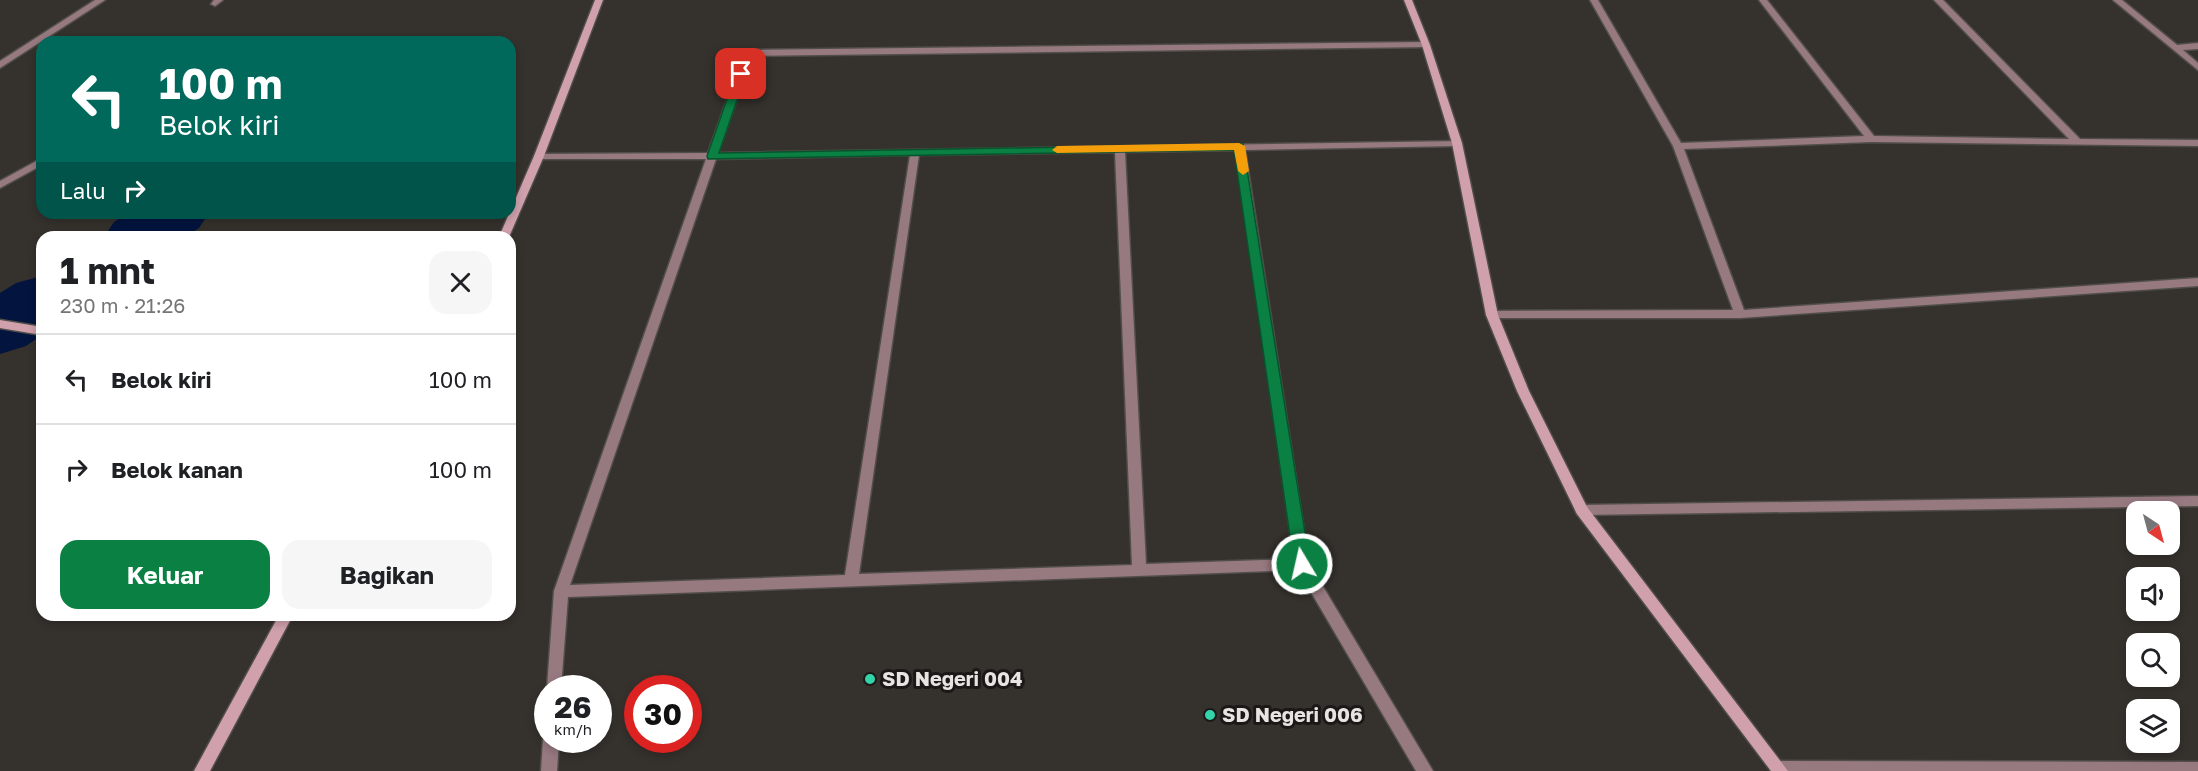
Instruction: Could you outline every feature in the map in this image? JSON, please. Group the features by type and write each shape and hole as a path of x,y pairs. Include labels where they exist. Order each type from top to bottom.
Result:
{"street":[{"path":"46,36 102,0"},
{"path":"516,209 599,0"},
{"path":"1408,0 1426,45 1457,144 1492,315 1523,391 1582,510 1779,770 2198,769"},
{"path":"1594,0 1678,146 1740,315"},
{"path":"1762,0 1871,139"},
{"path":"1938,0 2077,141"},
{"path":"2117,0 2198,67"},
{"path":"0,65 36,42"},
{"path":"555,675 561,591 748,53 1426,45"},
{"path":"2176,48 2198,46"},
{"path":"1678,146 1871,139 2198,143"},
{"path":"539,156 712,156 1457,144"},
{"path":"1239,146 1302,564 1425,771"},
{"path":"1120,148 1139,570"},
{"path":"850,580 915,152"},
{"path":"0,185 36,164"},
{"path":"1492,315 1740,315 2198,282"},
{"path":"0,324 36,330"},
{"path":"1582,510 2198,501"},
{"path":"561,591 1302,564"},
{"path":"202,771 283,621"},
{"path":"549,771 550,753"}],"waterway":[{"path":"147,231 166,219"},
{"path":"0,328 36,304"}],"slow traffic":[{"path":"1057,150 1239,146 1243,171"}],"place":[{"name":"SD Negeri 004","path":"870,679"},
{"name":"SD Negeri 006","path":"1210,715"}],"route":[{"path":"741,74 712,156 1239,146 1302,564"}]}
